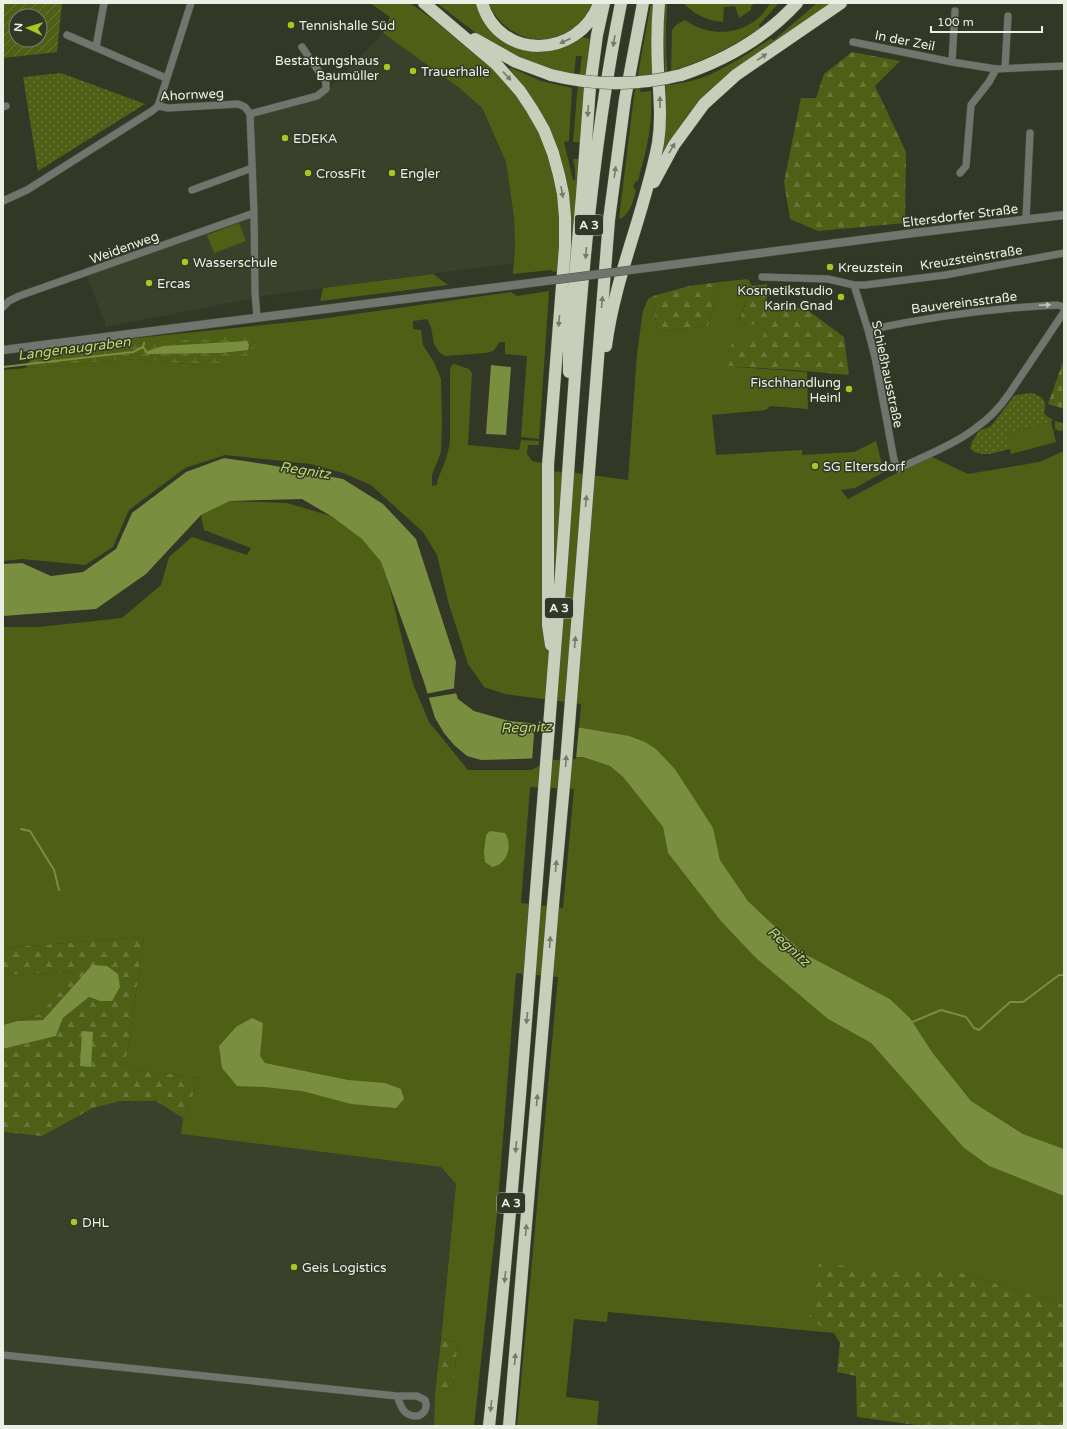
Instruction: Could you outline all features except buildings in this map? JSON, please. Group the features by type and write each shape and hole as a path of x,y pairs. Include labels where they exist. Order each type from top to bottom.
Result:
{"highway":[{"path":"424,3 447,22 511,60 551,75 583,82 616,84 649,82 681,75 715,63 740,50 775,25 797,3"},
{"path":"482,3 490,20 505,35 523,44 545,46 567,40 580,32 594,16 599,3"},
{"path":"568,449 569,344 590,87 597,35 604,3"},
{"name":"A 3","path":"556,537 568,449 596,158 605,92 621,3"},
{"name":"A 3","path":"509,1426 563,800 609,220 625,99 642,3"},
{"path":"591,444 606,344 615,297 638,222 658,143 661,121 657,44 659,3"},
{"path":"638,222 662,166 674,144 704,104 736,75 841,3"},
{"name":"A 3","path":"447,22 496,65 520,91 544,130 553,153 559,175 563,194 565,217 565,248 549,448 556,537 553,679 508,1242 489,1426"},
{"path":"553,679 548,626 556,537"}],"street":[{"path":"96,47 104,3"},
{"path":"158,106 190,3"},
{"name":"In der Zeil","path":"952,62 955,11"},
{"path":"1005,68 1008,16"},
{"path":"67,35 166,78"},
{"name":"In der Zeil","path":"853,42 952,62 996,69 1064,66"},
{"path":"257,318 250,114 317,96 326,89 326,82 302,47"},
{"path":"960,173 966,166 971,105 989,82 996,69"},
{"name":"Ahornweg","path":"3,201 27,190 158,106 168,108 238,104 245,107 250,114"},
{"name":"Eltersdorfer Straße","path":"1026,219 1030,133"},
{"path":"192,190 252,168"},
{"name":"Weidenweg","path":"3,307 9,301 19,296 254,213"},
{"name":"Eltersdorfer Straße","path":"3,350 897,235 1064,215"},
{"name":"Kreuzsteinstraße","path":"762,277 828,279 854,285 945,275 1064,253"},
{"name":"Schießhausstraße","path":"854,285 868,330 894,460 898,469 965,435 985,422 1009,394 1064,312"},
{"name":"Bauvereinsstraße","path":"868,330 986,310 1057,305 1064,307"},
{"path":"3,1356 397,1396"}],"shaded area":[{"path":"383,33 462,90 481,108 506,162 514,217 515,246 513,263 270,295 105,327 105,319 102,316 87,276 252,216 248,109 321,97"},
{"path":"120,1101 156,1101 183,1118 181,1134 441,1167 456,1184 435,1394 434,1426 3,1426 3,1132 42,1136 93,1108"}],"green space":[{"path":"3,3 62,3 57,52 3,58"},
{"path":"370,3 410,3 435,21 501,76 515,93 537,127 552,166 558,194 560,220 559,271 554,272 551,270 513,274 515,246 514,217 506,162 482,108 462,90 383,33 390,17"},
{"path":"437,3 477,3 494,31 551,50 573,43 581,37 590,39 580,142 573,142 582,56 576,56 574,74 531,62 491,43 470,29"},
{"path":"488,3 595,3 582,22 571,31 554,38 533,39 507,27 493,12"},
{"path":"651,3 654,5 654,74 643,76 640,92 651,91 649,137 638,181 635,182 633,187 636,191 633,202 625,215 622,218 619,218 634,96"},
{"path":"665,3 667,3 666,55 670,85 695,80 717,71 741,58 770,39 774,40 817,3 831,3 694,107 664,151 662,149 666,113 664,40"},
{"path":"683,3 754,3 751,10 739,18 735,6 724,7 723,22 711,20 701,16 692,11"},
{"path":"770,3 779,3 759,25 760,28 717,53 695,63 671,71 672,30 676,25 685,20 708,30 720,32 732,31 743,28 753,22 763,14"},
{"path":"852,52 900,61 875,86 906,152 905,223 818,231 790,219 784,182 801,98 816,98 824,74"},
{"path":"509,67 541,81 572,88 569,141 564,142 573,180 575,180 575,170 573,159 579,159 571,258 566,184"},
{"path":"61,73 145,104 38,171 23,77"},
{"path":"239,223 246,241 214,253 207,235"},
{"path":"433,274 448,285 320,301 323,288"},
{"path":"748,279 752,286 738,323 764,325 763,339 724,366 807,372 808,409 770,406 766,410 712,415 716,455 802,450 802,455 854,452 876,441 884,472 855,488 841,490 848,499 893,475 932,457 968,474 1039,462 1064,451 1064,1149 1023,1134 971,1101 932,1052 910,1018 890,999 803,953 748,901 720,860 712,828 675,769 656,749 579,728 581,704 505,694 484,687 468,664 448,601 437,555 423,532 371,485 343,473 310,464 225,455 185,468 129,510 113,547 85,565 22,559 3,561 3,370 136,359 208,366 144,343 41,357 30,361 34,356 43,351 128,339 320,319 511,292 517,296 549,291 539,439 521,437 527,356 505,354 505,342 500,342 493,351 486,353 445,356 439,352 434,344 431,327 427,319 413,321 413,329 421,330 423,345 434,362 441,379 441,452 432,475 432,486 437,485 450,443 450,371 451,366 454,364 469,369 472,373 468,445 519,450 521,440 539,441 539,445 528,445 527,454 532,461 542,463 542,471 569,472 628,480 637,353 643,311 648,299 653,296 657,332 708,326 720,282"},
{"path":"720,282 708,326 657,332 653,296 689,286"},
{"path":"767,284 767,305 805,308 844,337 849,375 724,366 733,340 763,339 764,325 738,324 752,286"},
{"path":"260,336 250,355 208,366 136,359 27,368 26,364 41,357 144,343 205,338"},
{"path":"1064,359 1064,409 1048,404"},
{"path":"1032,393 1041,397 1045,402 1044,412 1046,416 1053,420 1051,422 1006,434 1010,449 992,454 984,454 974,452 970,448 979,431 991,426 1015,395"},
{"path":"1055,421 1064,423 1064,430 1060,431 1055,429"},
{"path":"1051,422 1056,442 1011,454 1006,434"},
{"path":"230,501 287,503 331,516 362,539 381,562 389,585 413,684 429,722 468,770 531,770 553,759 583,757 610,766 623,777 663,827 668,853 720,920 828,1019 871,1043 964,1148 989,1166 1064,1196 1064,1305 962,1273 834,1333 608,1312 607,1322 574,1319 566,1397 599,1401 597,1426 517,1426 558,977 516,973 497,1214 474,1426 434,1426 435,1394 453,1386 458,1342 441,1339 456,1184 441,1167 181,1134 183,1118 200,1078 125,1068 144,937 3,948 3,627 39,627 122,618 161,585 169,557 192,537 247,555 251,548 204,530 201,515","holes":["530,787 574,789 563,908 521,903"]},
{"path":"144,937 125,1068 200,1078 183,1118 156,1101 120,1101 93,1108 42,1136 3,1132 3,1049 56,1036 63,1018 89,997 100,1001 81,977 43,1020 17,1021 40,1014 76,972 3,975 3,948"},
{"path":"77,972 40,1014 3,1025 3,975"},
{"path":"819,1264 962,1273 1064,1305 1064,1426 917,1426 857,1417 856,1376 837,1372 840,1343 834,1333 809,1319"},
{"path":"441,1339 458,1342 453,1386 435,1394"}],"water":[{"path":"247,341 249,345 248,350 221,353 148,354 148,351 163,346"},
{"path":"491,365 511,367 506,435 486,434"},
{"name":"Regnitz","path":"224,458 343,479 383,504 416,539 456,662 454,687 458,699 474,711 509,721 582,728 629,736 645,742 656,749 675,769 713,828 720,860 748,901 803,953 890,999 910,1018 932,1052 971,1101 1023,1134 1064,1149 1064,1196 989,1166 964,1148 871,1043 828,1019 755,957 720,920 668,853 663,827 623,777 610,766 583,757 481,760 467,756 454,745 444,733 435,718 424,682 381,562 362,539 331,516 302,499 230,501 201,515 146,574 96,609 3,616 3,564 22,563 51,576 83,572 116,549 132,513 186,472"},
{"path":"490,831 505,833 509,843 508,853 505,858 502,862 492,867 485,862 484,852 486,835"},
{"path":"92,965 107,966 118,974 120,987 112,1001 100,1001 89,997 63,1018 56,1036 3,1049 3,1025 17,1021 43,1020"},
{"path":"252,1018 263,1023 260,1056 265,1063 348,1080 385,1083 401,1089 404,1099 396,1108 351,1104 302,1091 237,1086 222,1068 219,1046 236,1027"},
{"path":"82,1031 93,1032 91,1067 80,1066"}],"pier":[{"path":"456,688 458,693 427,698 425,694"},
{"path":"535,721 579,726 576,759 532,761"}],"waterway":[{"name":"Langenaugraben","path":"3,367 133,352 143,347 144,343"},
{"path":"143,347 148,354"},
{"path":"21,829 30,831 54,870 59,890"},
{"path":"910,1023 941,1010 966,1017 974,1028 979,1030 1010,1002 1023,1002 1059,975 1064,975"}],"place":[{"name":"Tennishalle Süd","path":"291,25"},
{"name":"Bestattungshaus Baumüller","path":"387,67"},
{"name":"Trauerhalle","path":"413,71"},
{"name":"EDEKA","path":"285,138"},
{"name":"CrossFit","path":"308,173"},
{"name":"Engler","path":"392,173"},
{"name":"Wasserschule","path":"185,262"},
{"name":"Kreuzstein","path":"830,267"},
{"name":"Ercas","path":"149,283"},
{"name":"Kosmetikstudio Karin Gnad","path":"841,297"},
{"name":"Fischhandlung Heinl","path":"849,389"},
{"name":"SG Eltersdorf","path":"815,466"},
{"name":"DHL","path":"74,1222"},
{"name":"Geis Logistics","path":"294,1267"}]}
